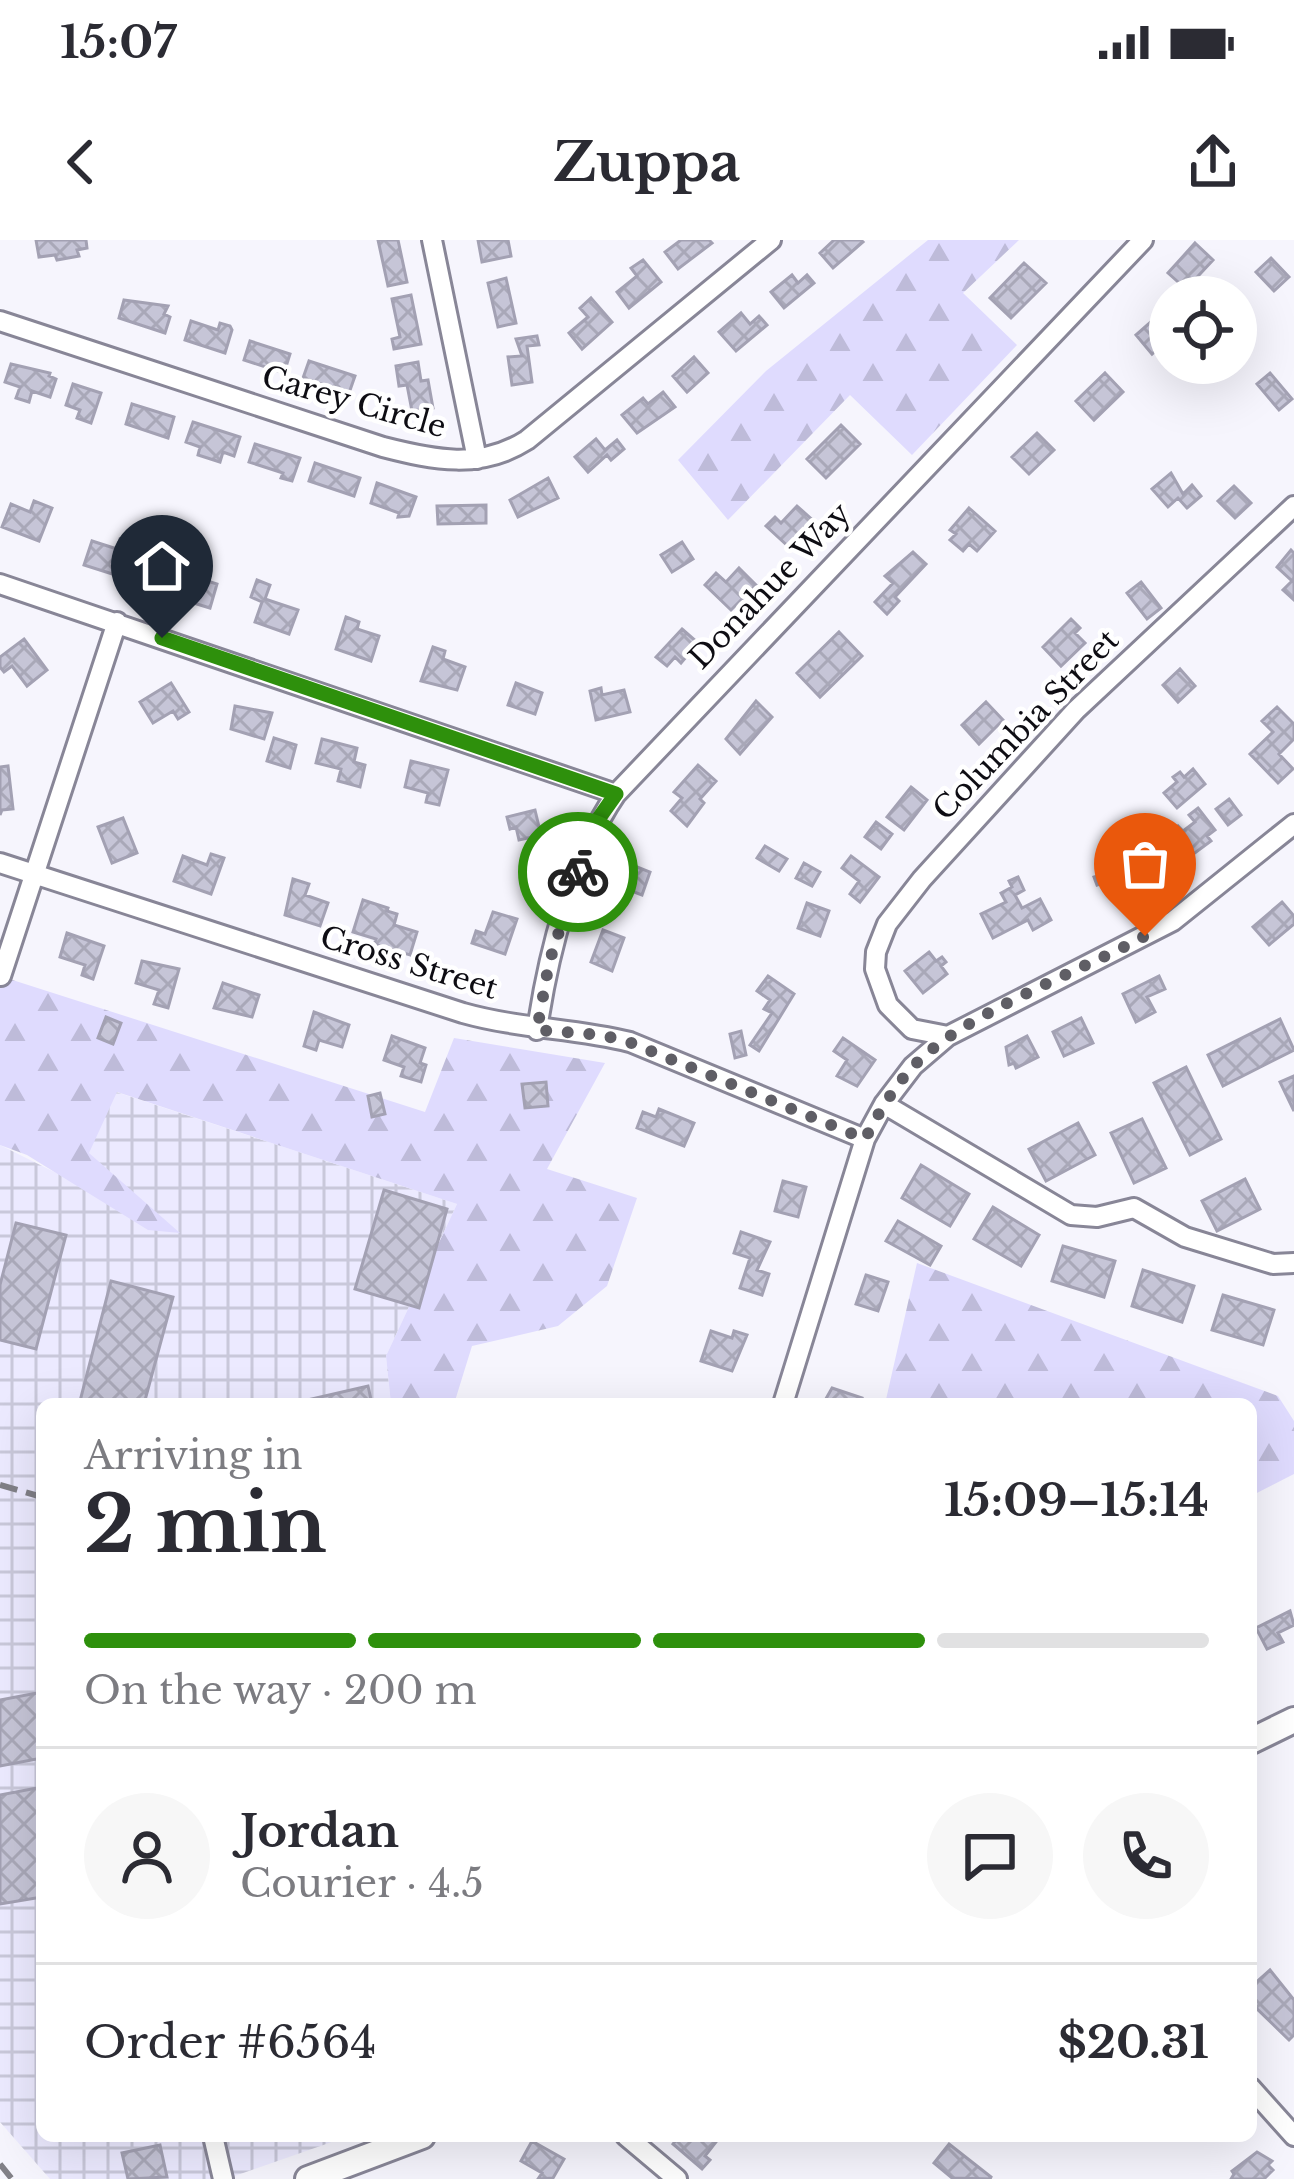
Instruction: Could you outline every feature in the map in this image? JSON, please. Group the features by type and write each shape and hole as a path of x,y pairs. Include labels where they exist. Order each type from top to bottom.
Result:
{"main road":[{"path":"1257,1738 1294,1720"},
{"path":"308,2179 406,2142"}],"street":[{"path":"432,240 478,459"},
{"name":"Carey Circle","path":"0,321 383,447 434,460 478,459 512,450 527,440 772,240"},
{"name":"Donahue Way","path":"537,1030 549,963 586,845 616,794 1143,240"},
{"name":"Columbia Street","path":"913,1066 909,1040 878,984 875,969 880,938 902,903 1076,710 1294,506"},
{"path":"0,584 616,794"},
{"path":"1,976 117,622"},
{"path":"785,1398 865,1139 913,1066 948,1036 1173,921 1294,824"},
{"name":"Cross Street","path":"0,863 464,1012 537,1030 629,1042 865,1139"},
{"path":"899,1019 922,1033 948,1036"},
{"path":"884,1104 1071,1215 1096,1217 1134,1208 1185,1238 1273,1264 1294,1263"},
{"path":"1257,2095 1294,2137"},
{"path":"214,2142 223,2179"},
{"path":"633,2142 677,2179"}],"shaded area":[{"path":"116,1092 457,1204 386,1356 390,1398 36,1398 36,2142 332,2142 226,2179 50,2179 0,2122 0,1145 177,1233 88,1153"}],"green space":[{"path":"928,240 1019,240 963,293 1017,345 912,455 850,395 728,520 678,460 766,371"},
{"path":"0,976 425,1112 454,1038 605,1063 547,1169 637,1198 607,1286 558,1326 472,1346 456,1398 390,1398 386,1356 457,1204 117,1092 89,1153 180,1233 148,1230 27,1155 0,1145"},
{"path":"917,1263 1278,1396 1294,1421 1294,1474 1257,1493 1257,1398 886,1398"}],"building":[{"path":"36,240 86,240 87,248 77,250 79,256 57,260 55,255 39,257"},
{"path":"378,240 398,240 407,282 388,286"},
{"path":"478,240 508,240 511,256 482,262"},
{"path":"681,240 712,243 678,269 665,252"},
{"path":"834,240 863,242 833,268 820,253"},
{"path":"1195,243 1213,260 1198,276 1168,273"},
{"path":"1271,258 1289,277 1274,291 1256,272"},
{"path":"643,260 661,282 629,308 617,292 637,276 631,268"},
{"path":"1024,263 1046,283 1011,318 990,298"},
{"path":"792,275 798,283 807,275 814,283 784,308 771,292"},
{"path":"506,278 516,323 498,327 488,283"},
{"path":"411,295 421,344 394,349 392,339 400,337 392,299"},
{"path":"591,298 612,322 582,349 569,333 588,317 580,308"},
{"path":"124,300 168,306 165,333 119,318"},
{"path":"741,313 750,324 759,316 767,325 736,351 719,332"},
{"path":"191,321 218,330 220,323 230,326 225,353 185,340"},
{"path":"1149,324 1149,350 1136,335"},
{"path":"537,336 539,345 527,346 532,382 512,385 508,357 522,356 516,339"},
{"path":"250,341 290,354 284,373 244,360"},
{"path":"694,357 708,373 687,392 673,376"},
{"path":"309,361 355,376 349,393 303,378"},
{"path":"418,362 421,381 428,380 433,408 412,411 407,385 399,386 396,366"},
{"path":"11,364 50,373 56,379 50,397 32,391 29,402 16,398 20,387 5,382"},
{"path":"1105,373 1123,392 1094,420 1076,401"},
{"path":"1270,373 1292,399 1279,410 1257,384"},
{"path":"73,384 101,393 91,423 77,418 80,410 66,405"},
{"path":"663,392 675,407 637,433 622,415 643,398 648,404"},
{"path":"132,404 174,417 168,438 126,424"},
{"path":"193,422 240,437 234,456 223,452 220,462 198,455 200,447 186,442"},
{"path":"841,425 860,444 826,478 807,459"},
{"path":"1037,433 1054,450 1029,474 1012,457"},
{"path":"596,439 605,450 617,440 624,449 611,460 607,455 588,472 575,457"},
{"path":"255,444 300,458 292,481 281,478 283,473 249,462"},
{"path":"315,463 360,478 354,496 309,481"},
{"path":"1171,473 1183,494 1192,485 1201,496 1187,508 1178,498 1168,507 1152,489"},
{"path":"548,478 558,498 518,517 510,500"},
{"path":"377,483 416,497 409,516 398,517 399,513 371,503"},
{"path":"1234,486 1251,503 1235,518 1218,501"},
{"path":"34,501 52,508 39,541 2,527 11,504 30,512"},
{"path":"486,505 486,523 438,524 437,506"},
{"path":"797,506 816,523 791,549 766,526 775,517 781,523"},
{"path":"969,508 995,531 977,551 969,544 963,551 950,540 956,534 950,530"},
{"path":"120,539 132,543 122,577 84,565 92,541 117,549"},
{"path":"682,542 693,559 672,572 661,555"},
{"path":"1291,550 1294,600 1283,590 1292,581 1277,567"},
{"path":"913,552 926,564 895,597 899,601 887,614 875,602 893,583 885,576"},
{"path":"739,568 756,585 731,610 705,585 716,573 726,582"},
{"path":"182,573 217,584 210,608 174,597"},
{"path":"257,580 270,585 265,599 298,610 289,634 255,622 262,602 251,597"},
{"path":"1141,582 1161,608 1147,619 1127,593"},
{"path":"346,617 359,622 357,629 379,636 371,661 336,649"},
{"path":"1071,619 1085,643 1061,666 1043,647"},
{"path":"682,629 698,643 681,663 675,657 667,666 656,657"},
{"path":"839,632 862,656 820,697 797,673"},
{"path":"24,639 47,670 27,686 12,666 4,672 0,667 0,657"},
{"path":"433,647 445,651 443,659 465,667 457,690 421,681"},
{"path":"1180,669 1195,686 1178,702 1163,685"},
{"path":"171,683 189,712 178,719 173,711 153,723 140,702"},
{"path":"516,683 542,693 535,714 508,705"},
{"path":"601,688 602,695 624,690 630,712 596,720 590,691"},
{"path":"756,701 772,717 740,754 726,739"},
{"path":"986,702 1003,720 979,744 962,725"},
{"path":"235,706 272,713 264,739 231,729"},
{"path":"1277,707 1294,724 1294,739 1279,754 1293,769 1278,783 1250,754 1273,732 1262,721"},
{"path":"274,738 296,745 290,768 267,761"},
{"path":"322,739 357,748 354,762 365,765 360,787 338,781 341,769 316,763"},
{"path":"411,761 448,770 439,805 426,802 428,793 405,787"},
{"path":"698,765 716,781 700,799 704,803 687,826 671,811 682,798 674,792"},
{"path":"8,766 13,809 2,810 0,815 0,767"},
{"path":"1193,769 1205,784 1177,808 1164,793 1177,782 1173,777 1180,772 1184,777"},
{"path":"911,787 927,800 904,830 887,817"},
{"path":"1229,799 1241,815 1228,825 1216,809"},
{"path":"1198,808 1215,830 1207,836 1211,841 1188,858 1173,841 1177,837 1171,831 1178,826 1183,831 1195,822 1189,815"},
{"path":"535,810 541,835 519,840 507,817"},
{"path":"123,818 137,853 112,863 98,827"},
{"path":"876,822 892,834 881,849 865,837"},
{"path":"1136,842 1143,864 1159,859 1171,884 1161,886 1163,892 1143,894 1139,864 1124,869 1126,875 1097,885 1094,877 1105,874 1103,867 1120,862 1117,851"},
{"path":"765,846 787,859 779,871 757,858"},
{"path":"211,854 224,858 211,894 174,881 183,856 207,865"},
{"path":"851,856 879,877 860,902 850,894 859,881 842,868"},
{"path":"627,863 650,872 642,895 618,886"},
{"path":"804,863 820,872 812,886 796,878"},
{"path":"1018,877 1024,890 1015,895 1022,908 1040,899 1051,920 1033,930 1028,920 993,938 981,914 1006,902 1001,893"},
{"path":"293,879 309,884 305,895 328,903 320,926 285,915"},
{"path":"363,900 388,908 397,914 394,925 417,932 410,955 353,932"},
{"path":"1282,902 1294,916 1294,924 1269,945 1253,927"},
{"path":"807,903 829,911 820,936 798,928"},
{"path":"493,912 517,919 505,954 472,943 476,931 485,934"},
{"path":"603,930 624,938 612,971 591,962"},
{"path":"67,933 104,946 93,979 82,975 85,965 60,957"},
{"path":"929,952 936,961 942,957 947,974 923,993 905,971"},
{"path":"142,961 179,969 168,1008 154,1004 159,990 136,983"},
{"path":"768,976 794,994 759,1051 750,1045 772,1013 764,1009 770,1000 757,991"},
{"path":"1159,976 1165,989 1147,997 1155,1012 1136,1022 1123,994"},
{"path":"223,983 259,995 252,1017 214,1008"},
{"path":"314,1012 349,1025 342,1047 319,1040 316,1050 304,1046"},
{"path":"106,1017 121,1023 113,1044 98,1038"},
{"path":"1081,1018 1093,1043 1064,1056 1053,1032"},
{"path":"1280,1019 1294,1050 1223,1086 1208,1055"},
{"path":"741,1031 746,1055 735,1058 730,1034"},
{"path":"392,1036 425,1048 421,1082 401,1076 404,1067 384,1060"},
{"path":"1027,1036 1038,1057 1016,1068 1014,1063 1009,1065 1006,1047"},
{"path":"843,1038 875,1060 857,1086 837,1076 847,1060 834,1051"},
{"path":"1186,1067 1221,1139 1190,1155 1154,1083"},
{"path":"1294,1076 1294,1111 1280,1082"},
{"path":"546,1082 548,1106 525,1108 522,1084"},
{"path":"380,1093 385,1114 372,1117 368,1096"},
{"path":"659,1109 694,1123 684,1146 637,1128 643,1112 656,1117"},
{"path":"1142,1119 1166,1168 1134,1183 1111,1133"},
{"path":"1078,1123 1095,1155 1046,1181 1029,1149"},
{"path":"921,1165 969,1194 950,1226 902,1198"},
{"path":"1245,1179 1260,1209 1217,1231 1202,1201"},
{"path":"783,1181 806,1187 798,1217 775,1211"},
{"path":"384,1190 447,1209 419,1308 355,1289"},
{"path":"993,1207 1039,1235 1021,1266 974,1239"},
{"path":"898,1221 941,1246 930,1265 886,1241"},
{"path":"16,1223 66,1235 36,1349 0,1340 0,1285"},
{"path":"741,1232 770,1242 757,1270 769,1274 762,1295 740,1288 750,1258 734,1253"},
{"path":"1063,1246 1115,1261 1104,1297 1052,1281"},
{"path":"1143,1270 1194,1286 1182,1322 1132,1306"},
{"path":"866,1275 888,1282 878,1311 856,1304"},
{"path":"111,1281 173,1297 146,1398 81,1398"},
{"path":"1223,1295 1274,1310 1263,1345 1212,1330"},
{"path":"711,1331 732,1338 734,1331 747,1335 732,1371 701,1361"},
{"path":"368,1386 371,1398 316,1398"},
{"path":"832,1388 862,1398 826,1398"},
{"path":"1290,1611 1294,1625 1278,1633 1283,1642 1267,1649 1257,1628"},
{"path":"36,1693 36,1759 0,1766 0,1700"},
{"path":"36,1788 36,1898 0,1904 0,1795"},
{"path":"1270,1970 1294,2000 1294,2035 1289,2040 1257,2009 1257,1982"},
{"path":"531,2142 564,2159 553,2178 538,2179 542,2173 521,2161"},
{"path":"674,2142 716,2142 702,2169"},
{"path":"949,2144 990,2179 952,2178 934,2163"},
{"path":"160,2145 167,2177 128,2179 122,2153"},
{"path":"1257,2152 1272,2161 1268,2165 1273,2170 1264,2179 1231,2179 1232,2171"}],"railway":[{"path":"0,1485 36,1495"},
{"path":"0,2164 12,2179"}],"way so far":[{"path":"578,872 549,963 537,1030 629,1042 865,1139 913,1066 948,1036 1145,936"}],"route":[{"path":"162,638 616,794 599,818 578,872"}]}
